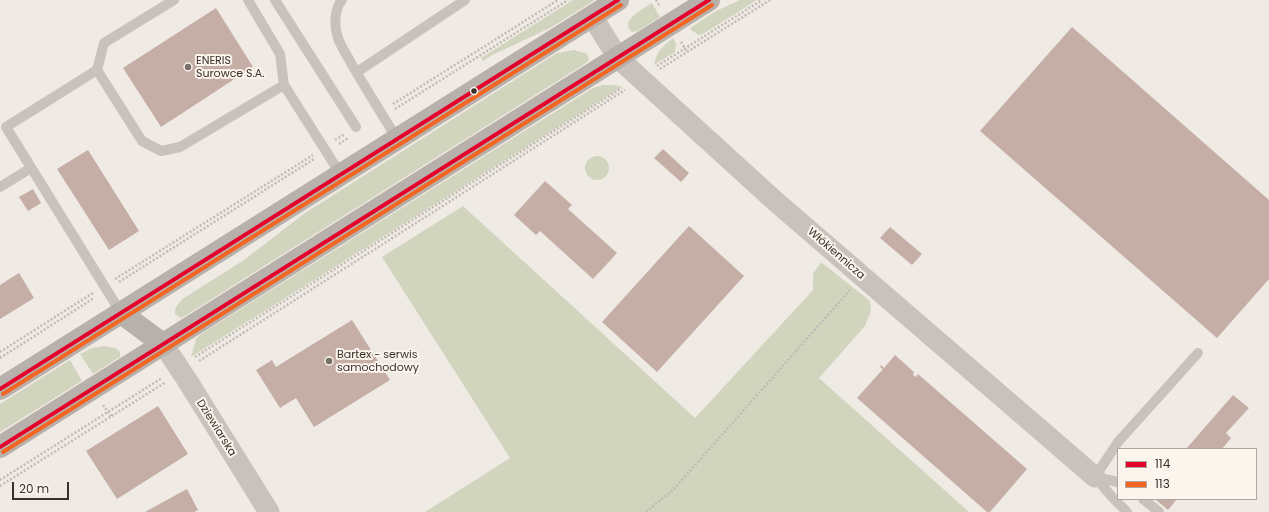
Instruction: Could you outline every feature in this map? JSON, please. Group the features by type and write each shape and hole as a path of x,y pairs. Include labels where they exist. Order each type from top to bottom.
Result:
{"main road":[{"path":"0,389 618,0"},
{"path":"0,447 709,0"},
{"path":"121,313 163,344"}],"street":[{"name":"Włókiennicza","path":"592,16 618,58 640,79 775,201 1095,476"},
{"name":"Dziewiarska","path":"163,344 181,369 269,512"}],"lane":[{"path":"121,313 6,127 97,70 104,43 174,0"},
{"path":"248,0 280,54 284,85 341,175"},
{"path":"275,0 354,132"},
{"path":"342,0 338,4 337,13 336,26 338,38 356,72 397,139"},
{"path":"356,72 465,0"},
{"path":"97,70 142,141 161,151 180,147 284,85"},
{"path":"0,187 32,168"},
{"path":"1095,476 1118,442 1198,353"},
{"name":"Włókiennicza","path":"1095,476 1117,482"},
{"name":"Włókiennicza","path":"1095,476 1112,498 1128,512"},
{"path":"1144,500 1159,512"}],"path":[{"path":"382,114 558,0"},
{"path":"382,114 568,0"},
{"path":"0,486 111,416 181,369 640,79 762,0"},
{"path":"640,79 770,0"},
{"path":"0,352 354,132"},
{"path":"0,358 54,324 105,288 354,132"},
{"path":"646,512 674,489 862,276"},
{"path":"51,320 68,347"},
{"path":"0,480 108,412 181,369"},
{"path":"93,389 111,416"}],"green space":[{"path":"573,0 595,0 550,28 492,55 483,61 481,58"},
{"path":"740,0 757,0 703,34 699,35 691,30 690,28 716,11"},
{"path":"652,3 660,17 638,31 632,32 628,23 630,19"},
{"path":"673,38 676,43 675,52 654,65 656,56 660,50"},
{"path":"574,50 588,55 589,60 185,316 181,318 175,314 176,307 184,298 244,260 305,213 557,53"},
{"path":"602,85 622,87 191,357 196,339 201,334 593,88"},
{"path":"597,156 605,160 609,168 605,176 597,180 589,176 585,168 589,160"},
{"path":"463,206 695,418 813,290 813,274 821,262 870,301 871,311 865,326 819,378 969,512 425,512 510,458 382,257"},
{"path":"104,346 116,348 120,352 120,357 93,374 80,354 92,348"},
{"path":"70,360 82,381 0,432 0,404"}],"building":[{"name":"ENERIS Surowce S.A.","path":"216,8 253,67 161,127 123,68"},
{"path":"1072,27 1269,200 1269,279 1217,338 980,131"},
{"path":"663,149 689,173 681,182 654,158"},
{"path":"88,150 139,231 109,250 57,169"},
{"path":"545,181 572,205 568,209 617,253 593,279 540,231 536,235 514,215"},
{"path":"33,189 41,203 28,211 19,197"},
{"path":"689,226 744,276 657,372 602,322"},
{"path":"890,227 922,254 912,265 880,238"},
{"path":"19,273 34,298 0,319 0,285"},
{"path":"352,320 390,380 314,427 296,398 280,408 256,370 272,360 276,367"},
{"path":"895,355 914,372 913,375 916,377 918,374 1027,469 990,512 987,512 857,398 883,369 880,367 881,365 884,368"},
{"path":"1233,395 1249,408 1226,433 1231,438 1223,448 1187,448"},
{"path":"158,406 188,454 117,499 86,451"},
{"path":"187,489 198,510 194,512 145,512"},
{"path":"1156,500 1176,500 1168,510"}],"transit line":[{"name":"114","path":"0,389 618,0"},
{"name":"114","path":"0,447 709,0"},
{"name":"113","path":"3,394 621,5"},
{"name":"113","path":"3,452 712,5"}],"place":[{"name":"ENERIS Surowce S.A.","path":"188,67"},
{"name":"Bartex - serwis samochodowy","path":"329,361"}]}
